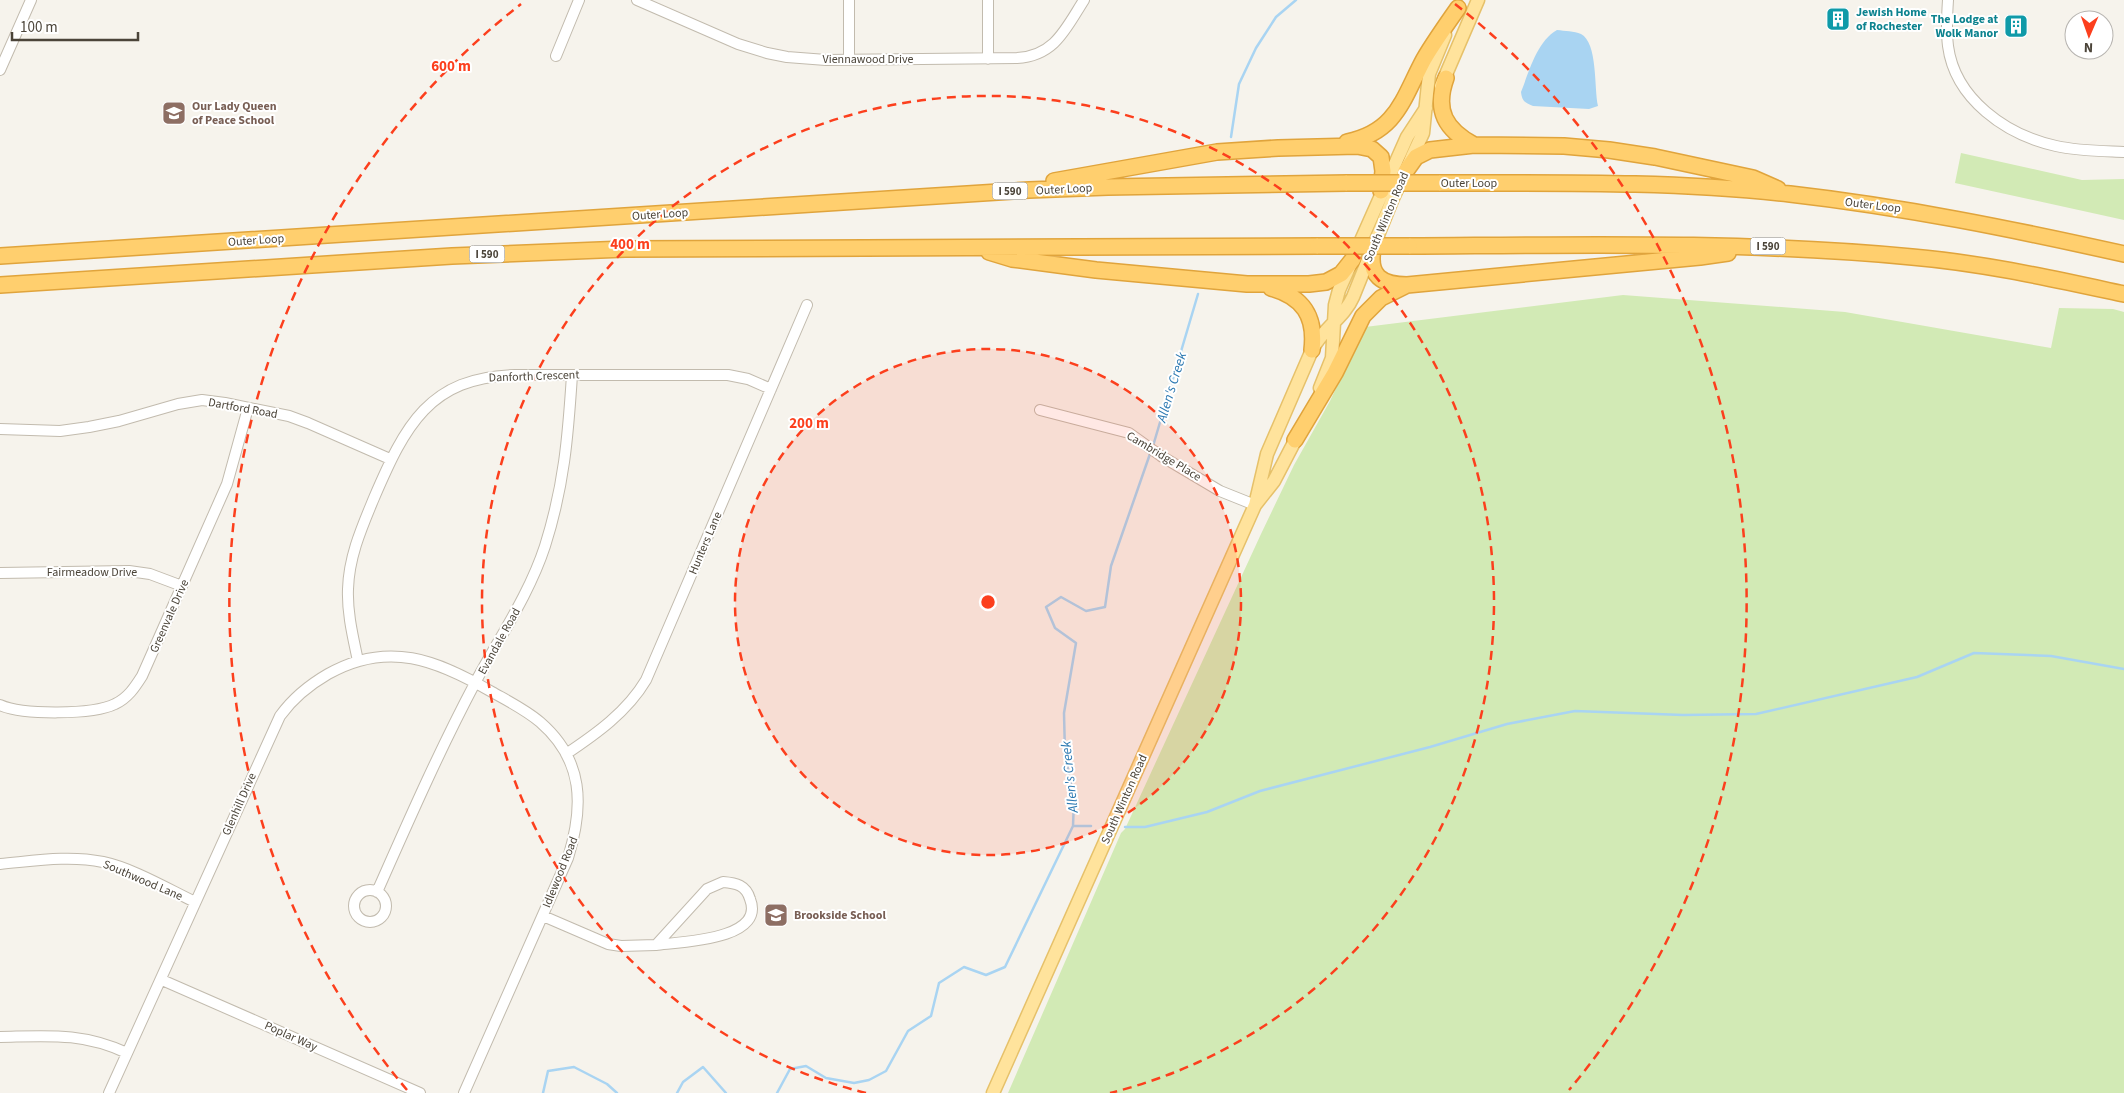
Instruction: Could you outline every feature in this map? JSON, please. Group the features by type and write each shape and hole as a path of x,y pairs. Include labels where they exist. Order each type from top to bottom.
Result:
{"highway":[{"path":"1326,147 1363,139 1391,120 1404,102 1425,58 1460,4"},
{"path":"1446,78 1442,100 1445,119 1455,134 1474,145"},
{"path":"1406,171 1416,157 1426,151 1474,145 1564,146 1632,153 1754,178 1788,194"},
{"path":"1029,190 1059,180 1201,155 1252,149 1357,146 1374,151 1381,157 1383,163 1382,191"},
{"name":"Outer Loop","path":"0,256 1029,190 1347,183 1562,182 1679,185 1788,194 1903,209 2004,227 2124,254"},
{"name":"I 590","path":"0,285 539,252 688,248 1667,244 1767,246 1913,257 2033,274 2124,294"},
{"path":"1373,249 1372,265 1378,277 1392,285 1407,285 1700,257 1767,246"},
{"path":"974,248 1012,259 1089,270 1247,284 1279,290 1299,302 1311,323 1312,350"},
{"path":"1247,284 1319,283 1339,276 1353,259"},
{"path":"1295,440 1335,373 1363,316 1381,298 1407,285"}],"main road":[{"name":"South Winton Road","path":"1255,505 1274,481 1295,440 1330,362 1338,293 1407,137 1446,78 1478,0"},
{"name":"South Winton Road","path":"993,1093 1255,505 1267,454 1312,350 1319,337 1349,305 1423,133 1430,69 1460,4"}],"street":[{"path":"0,70 31,0"},
{"path":"556,56 579,0"},
{"name":"Viennawood Drive","path":"637,0 738,44 767,53 805,59 1025,58 1043,52 1063,33 1084,0"},
{"path":"849,0 849,59"},
{"path":"988,0 988,59"},
{"path":"1948,0 1946,26 1952,61 1966,90 1988,114 2011,130 2039,142 2068,148 2124,152"},
{"name":"Hunters Lane","path":"566,754 610,722 633,699 646,680 808,305"},
{"name":"Danforth Crescent","path":"358,661 348,609 350,570 362,527 390,460 412,422 427,406 445,393 465,383 500,375 728,375 743,378 771,389"},
{"name":"Evandale Road","path":"377,892 438,754 475,682 533,578 545,546 558,499 568,445 572,375"},
{"name":"Dartford Road","path":"0,429 60,431 89,427 119,421 178,404 202,400 272,412 308,423 390,460"},
{"name":"Greenvale Drive","path":"0,705 15,710 32,712 96,710 117,703 130,693 142,676 228,484 248,408"},
{"name":"Cambridge Place","path":"1040,410 1129,433 1161,456 1220,491 1255,505"},
{"name":"Fairmeadow Drive","path":"0,574 129,571 150,574 182,586"},
{"name":"Glenhill Drive","path":"109,1093 126,1053 162,980 195,902 280,716 289,703 308,687 335,670 358,661 385,656 413,658 432,662 475,682"},
{"name":"Idlewood Road","path":"464,1093 568,858 578,821 578,787 566,754 550,732 535,718 475,682"},
{"name":"Southwood Lane","path":"0,864 64,859 104,862 122,868 195,902"},
{"path":"543,916 608,944 621,946 656,945 729,934 742,928 750,917 752,901 747,891 737,883 730,882 723,882 707,889 656,945"},
{"name":"Poplar Way","path":"162,980 420,1093"},
{"path":"0,1037 71,1036 105,1043 126,1053"}],"green space":[{"path":"1961,153 2082,180 2124,179 2124,220 1955,183"},
{"path":"1623,295 1845,312 2051,348 2059,308 2113,309 2124,312 2124,1093 1008,1093 1121,833 1125,829 1294,465 1330,401 1365,327"}],"water":[{"path":"1557,30 1578,33 1586,39 1593,56 1598,106 1589,109 1533,106 1523,100 1521,92 1539,49 1550,35"}],"waterway":[{"name":"Allen's Creek","path":"1231,137 1239,84 1256,48 1276,17 1296,0"},
{"name":"Allen's Creek","path":"1153,446 1198,294"},
{"name":"Allen's Creek","path":"777,1093 790,1069 806,1066 826,1078 854,1083 869,1080 886,1071 908,1031 931,1016 939,983 964,967 986,975 1005,967 1073,826 1074,800 1065,754 1064,713 1076,643 1055,628 1046,607 1061,597 1086,611 1105,607 1111,566 1151,451"},
{"path":"1125,827 1145,827 1207,812 1260,791 1430,747 1507,724 1575,711 1683,715 1756,714 1917,677 1974,653 2051,656 2124,669"},
{"path":"1073,826 1091,826"},
{"name":"Allen's Creek","path":"543,1093 548,1071 574,1067 607,1084 617,1093"},
{"name":"Allen's Creek","path":"677,1093 683,1082 703,1067 726,1093"}],"place":[{"name":"Jewish Home of Rochester","path":"1838,19"},
{"name":"The Lodge at Wolk Manor","path":"2016,26"},
{"name":"Our Lady Queen of Peace School","path":"174,113"},
{"name":"Brookside School","path":"776,915"}]}
